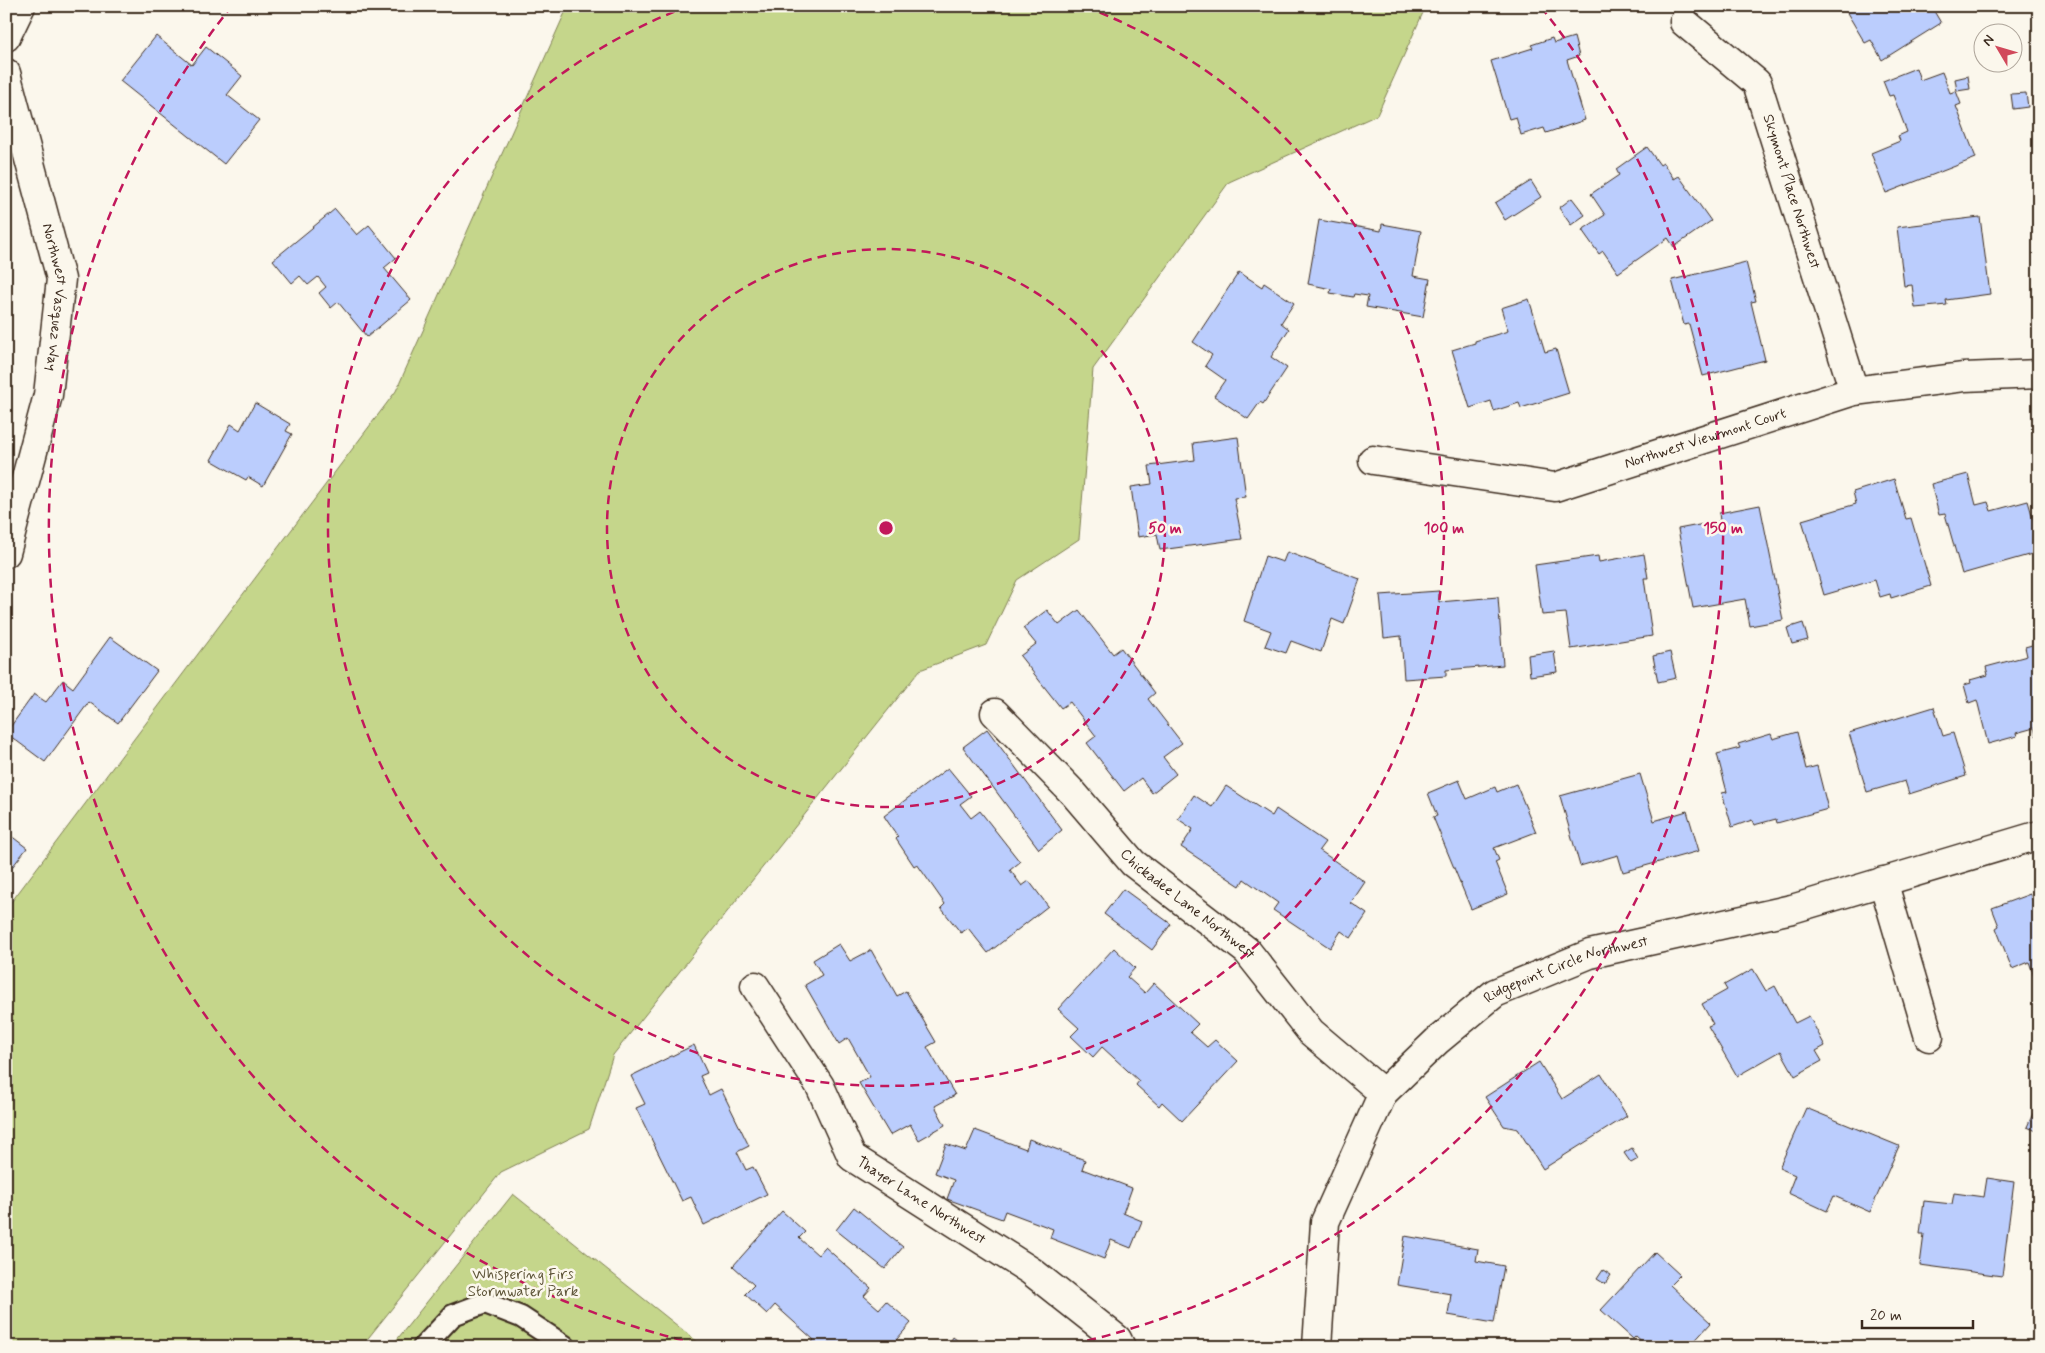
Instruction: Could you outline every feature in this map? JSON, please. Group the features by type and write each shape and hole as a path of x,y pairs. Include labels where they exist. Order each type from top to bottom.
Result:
{"street":[{"path":"6,37 20,6"},
{"name":"Skymont Place Northwest","path":"1684,22 1757,84 1854,391"},
{"name":"Northwest Vasquez Way","path":"6,73 61,279 48,395 6,553"},
{"name":"Northwest Viewmont Court","path":"1373,460 1555,487 1854,391 1964,376 2039,374"},
{"name":"Chickadee Lane Northwest","path":"995,713 1074,794 1133,863 1247,951 1311,1032 1383,1093"},
{"name":"Ridgepoint Circle Northwest","path":"1317,1347 1324,1222 1383,1093 1437,1041 1495,993 1590,954 1792,909 2039,835"},
{"path":"1883,881 1929,1037"},
{"name":"Thayer Lane Northwest","path":"755,986 820,1086 852,1157 1031,1271 1117,1339 1121,1347"}],"lane":[{"path":"423,1347 453,1315 485,1303 521,1317 565,1346"}],"green space":[{"path":"568,6 1426,6 1377,115 1229,182 1093,369 1079,539 1017,580 986,645 920,670 613,1055 589,1129 501,1172 361,1347 6,1347 6,909 396,391"},
{"name":"Whispering Firs Stormwater Park","path":"513,1194 704,1347 391,1347"}],"building":[{"path":"1843,6 1931,6 1941,23 1882,60 1871,40 1865,43"},
{"path":"156,36 192,65 206,47 242,76 227,95 259,120 224,164 120,81"},
{"path":"1574,37 1579,56 1567,60 1585,120 1546,133 1544,128 1521,135 1516,117 1509,119 1491,61 1533,48 1531,45 1552,38 1554,43"},
{"path":"1916,68 1920,80 1942,72 1950,93 1956,91 1961,104 1956,106 1976,158 1886,193 1871,153 1900,141 1898,136 1907,132 1893,95 1889,96 1883,81"},
{"path":"1968,76 1970,89 1957,91 1955,79"},
{"path":"2026,93 2028,107 2013,109 2011,94"},
{"path":"1647,147 1660,165 1663,163 1674,179 1679,176 1711,221 1674,247 1668,238 1618,273 1603,251 1599,254 1582,230 1605,215 1591,194 1619,175 1616,169"},
{"path":"1531,181 1541,197 1505,220 1495,203"},
{"path":"1572,198 1585,215 1571,225 1559,208"},
{"path":"335,209 357,235 369,225 396,258 384,268 411,300 367,337 338,302 331,308 319,293 326,287 318,277 308,285 300,276 292,283 273,260"},
{"path":"1980,217 1990,294 1946,300 1947,305 1915,308 1912,285 1904,286 1897,227"},
{"path":"1319,220 1381,231 1382,224 1421,231 1413,276 1430,279 1423,317 1366,307 1368,296 1354,294 1353,297 1330,293 1331,289 1308,284"},
{"path":"1746,262 1756,301 1751,302 1765,360 1703,376 1689,324 1684,325 1672,280"},
{"path":"1239,272 1262,287 1264,283 1294,303 1281,323 1289,329 1271,357 1287,368 1263,404 1260,402 1248,419 1214,396 1225,380 1205,366 1212,355 1193,342"},
{"path":"1529,299 1545,352 1556,349 1569,393 1521,408 1519,403 1494,411 1491,401 1470,408 1452,350 1508,331 1501,308"},
{"path":"255,403 290,424 286,431 292,434 263,486 248,477 246,480 211,460 231,424 240,430"},
{"path":"1238,437 1246,497 1234,498 1242,539 1160,550 1157,534 1138,537 1131,487 1152,484 1149,466 1195,460 1193,443"},
{"path":"1968,474 1976,505 1988,502 1991,511 2028,501 2039,539 2039,552 1962,574 1945,514 1939,515 1931,484"},
{"path":"1894,479 1906,519 1911,518 1931,586 1891,598 1890,594 1880,597 1875,580 1824,595 1802,520 1856,504 1853,492"},
{"path":"1760,505 1783,620 1750,626 1745,599 1693,608 1678,529 1720,521 1719,513"},
{"path":"1287,552 1360,579 1344,624 1332,619 1321,652 1291,641 1286,653 1265,646 1271,631 1244,621 1265,556 1283,562"},
{"path":"1644,554 1648,578 1644,578 1652,636 1571,649 1566,613 1542,615 1535,565 1598,556 1599,562"},
{"path":"1439,591 1439,602 1498,597 1503,665 1446,670 1446,676 1404,679 1401,636 1384,638 1380,595"},
{"path":"1047,610 1059,625 1079,610 1113,654 1121,648 1155,693 1148,699 1182,743 1163,757 1176,774 1152,793 1141,778 1124,791 1087,743 1096,736 1070,702 1061,708 1020,656 1036,644 1023,628"},
{"path":"1803,623 1808,640 1792,644 1787,628"},
{"path":"110,637 157,671 118,723 89,702 45,762 6,733 34,694 46,702 63,680 73,688"},
{"path":"2039,643 2039,735 2036,736 2034,728 2016,733 2017,736 1988,744 1977,700 1969,703 1964,685 1971,683 1970,680 1988,675 1986,667 2027,656 2025,647"},
{"path":"1554,651 1557,672 1530,676 1528,655"},
{"path":"1670,652 1676,678 1658,682 1653,656"},
{"path":"1934,707 1943,736 1953,733 1966,776 1909,794 1905,781 1867,792 1849,733"},
{"path":"987,729 1062,830 1039,849 963,747"},
{"path":"1797,732 1806,769 1817,766 1828,809 1777,823 1776,819 1754,825 1752,820 1732,827 1722,793 1727,792 1717,754 1740,748 1738,744 1771,734 1773,739"},
{"path":"948,768 971,796 960,804 971,818 980,811 1020,862 1010,870 1022,886 1029,881 1048,906 988,953 968,928 961,933 941,908 945,904 917,864 914,866 896,839 898,837 884,816"},
{"path":"1640,774 1654,821 1687,811 1699,851 1623,872 1618,855 1580,866 1560,796"},
{"path":"1459,780 1467,799 1495,787 1497,792 1516,784 1536,832 1494,848 1499,860 1495,862 1508,894 1471,909 1433,817 1437,816 1428,793"},
{"path":"1226,786 1272,816 1276,809 1325,842 1319,850 1365,882 1351,903 1367,914 1351,938 1341,931 1330,948 1273,910 1278,903 1244,879 1240,886 1181,847 1193,829 1178,819 1194,795 1212,807"},
{"path":"6,832 27,848 6,875"},
{"path":"1123,889 1171,924 1152,950 1104,914"},
{"path":"2030,894 2039,917 2039,989 2029,962 2012,969 1996,928 1999,926 1992,908"},
{"path":"839,944 850,961 871,950 897,996 906,991 936,1042 927,1047 955,1095 935,1106 945,1125 919,1140 910,1124 890,1135 859,1083 870,1077 848,1038 839,1044 805,985 822,975 813,960"},
{"path":"1114,948 1135,968 1127,977 1145,993 1154,983 1198,1024 1190,1032 1207,1047 1215,1040 1238,1061 1182,1121 1162,1102 1159,1106 1136,1085 1139,1081 1102,1047 1093,1057 1071,1036 1079,1028 1058,1009"},
{"path":"1753,969 1766,991 1775,986 1795,1023 1809,1016 1825,1046 1816,1051 1822,1061 1795,1076 1781,1051 1737,1076 1708,1026 1713,1024 1702,1004 1727,990 1724,985"},
{"path":"694,1045 707,1073 700,1076 709,1095 721,1089 749,1146 737,1152 746,1170 753,1167 767,1194 704,1225 691,1197 682,1201 636,1108 645,1104 631,1076"},
{"path":"1539,1062 1562,1099 1601,1074 1627,1116 1543,1169 1518,1129 1504,1126 1485,1097"},
{"path":"2039,1100 2039,1132 2027,1127"},
{"path":"1806,1108 1899,1146 1870,1212 1834,1196 1827,1211 1788,1193 1795,1175 1779,1168"},
{"path":"975,1130 1026,1149 1029,1139 1085,1160 1082,1169 1132,1188 1123,1213 1142,1221 1131,1248 1111,1240 1104,1259 1050,1238 1053,1229 1005,1211 1002,1219 947,1199 954,1180 935,1173 946,1144 966,1151"},
{"path":"1632,1148 1638,1159 1631,1163 1624,1153"},
{"path":"1987,1178 2014,1182 2002,1276 1920,1265 1924,1234 1920,1234 1924,1201 1952,1204 1954,1193 1984,1197"},
{"path":"854,1207 903,1247 885,1269 836,1230"},
{"path":"782,1211 805,1232 799,1238 818,1255 825,1247 871,1288 864,1296 879,1309 886,1301 911,1323 890,1347 808,1347 814,1340 775,1305 767,1314 745,1294 754,1285 733,1266"},
{"path":"1405,1236 1478,1249 1476,1261 1504,1266 1494,1323 1448,1315 1451,1294 1397,1285"},
{"path":"1655,1252 1680,1275 1670,1285 1711,1323 1689,1347 1648,1347 1636,1336 1633,1339 1601,1310"},
{"path":"1603,1270 1611,1275 1605,1284 1597,1279"},
{"path":"953,1337 966,1347 947,1347"}]}
